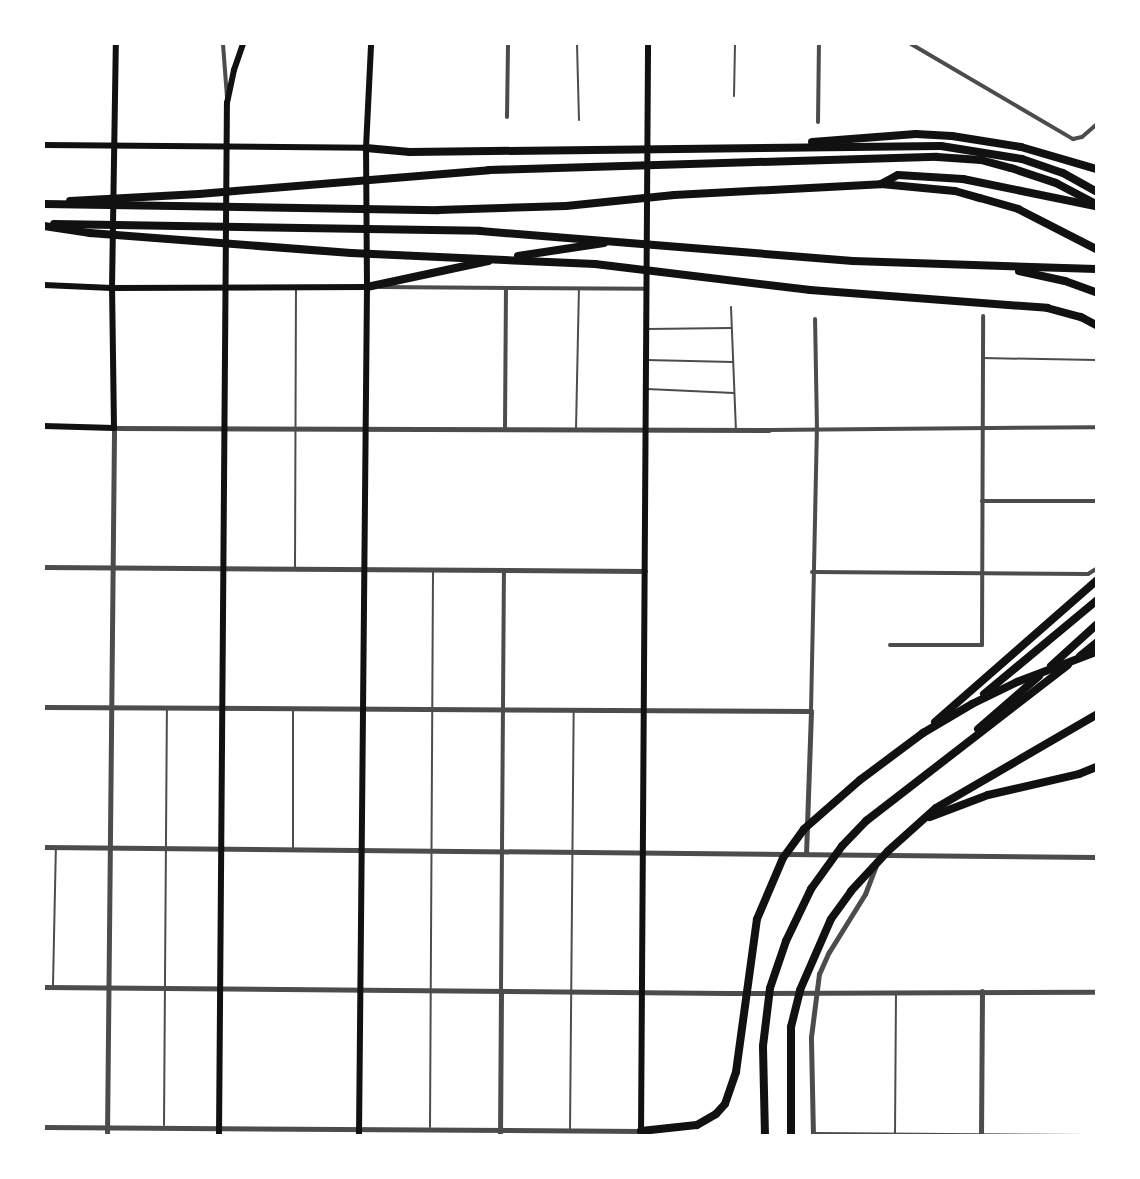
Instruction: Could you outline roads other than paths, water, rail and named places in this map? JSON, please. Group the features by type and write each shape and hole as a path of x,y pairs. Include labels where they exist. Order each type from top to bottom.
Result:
{"highway":[{"path":"760,147 916,134 984,140 1021,147 1096,169"},
{"path":"366,148 410,152 760,147 959,147 1008,155 1047,167 1096,191"},
{"path":"44,204 199,194 489,170 937,156 981,160 1011,168 1056,183 1096,205"},
{"path":"881,184 898,175 963,179 1096,205"},
{"path":"88,202 142,206 438,210 618,202 674,195 881,184 955,190 1018,209 1096,249"},
{"path":"44,225 200,225 480,231 853,261 1000,268 1096,268"},
{"path":"44,225 90,233 351,254 595,264 810,290 1047,308 1081,317 1096,325"},
{"path":"367,287 485,261 620,241"},
{"path":"1000,268 1054,278 1096,292"},
{"path":"641,1133 697,1125 716,1114 725,1104 736,1072 757,919 783,858 804,829 821,813 923,734 1096,581"},
{"path":"972,704 1096,601"},
{"path":"938,765 1096,626"},
{"path":"765,1136 763,1057 765,1018 770,988 786,941 804,902 828,865 852,835 887,803 1096,643"},
{"path":"923,734 972,704 1017,682 1096,652"},
{"path":"791,1136 791,1027 800,990 831,919 860,879 899,840 929,817 936,808 1096,715"},
{"path":"929,817 988,795 1096,767"}],"main road":[{"path":"44,426 114,428 112,288 116,44"},
{"path":"220,1132 227,103 234,70 243,44"},
{"path":"359,1132 367,287 366,148 371,44"},
{"path":"641,1133 648,44"},
{"path":"44,145 366,148"},
{"path":"44,285 112,288 367,287"}],"street":[{"path":"223,44 227,103"},
{"path":"507,117 508,44"},
{"path":"818,122 819,44"},
{"path":"914,44 1073,139 1082,137 1096,125"},
{"path":"367,287 646,289"},
{"path":"505,428 507,288"},
{"path":"890,645 982,645 983,316"},
{"path":"806,854 817,430 815,319"},
{"path":"107,1136 109,708 114,428 817,430 1096,427"},
{"path":"982,501 1096,501"},
{"path":"44,567 645,571"},
{"path":"812,572 1088,574 1096,569"},
{"path":"500,1134 504,570"},
{"path":"44,707 644,712 811,711"},
{"path":"44,847 1096,857"},
{"path":"879,855 865,894 829,952 819,974 811,1037 813,1135 1085,1136"},
{"path":"44,987 572,992 1096,992"},
{"path":"981,1135 982,991"},
{"path":"44,1127 164,1128 220,1132 359,1132 429,1129 500,1134 641,1133"}],"lane":[{"path":"577,44 579,120"},
{"path":"734,96 735,44"},
{"path":"295,568 296,287"},
{"path":"576,430 579,288"},
{"path":"730,307 736,430"},
{"path":"646,329 731,328"},
{"path":"982,358 1096,360"},
{"path":"646,360 733,362"},
{"path":"646,389 734,393"},
{"path":"429,1129 434,569"},
{"path":"164,1128 167,708"},
{"path":"293,708 293,849"},
{"path":"570,1132 574,711"},
{"path":"53,987 56,847"},
{"path":"895,1134 896,991"}]}
